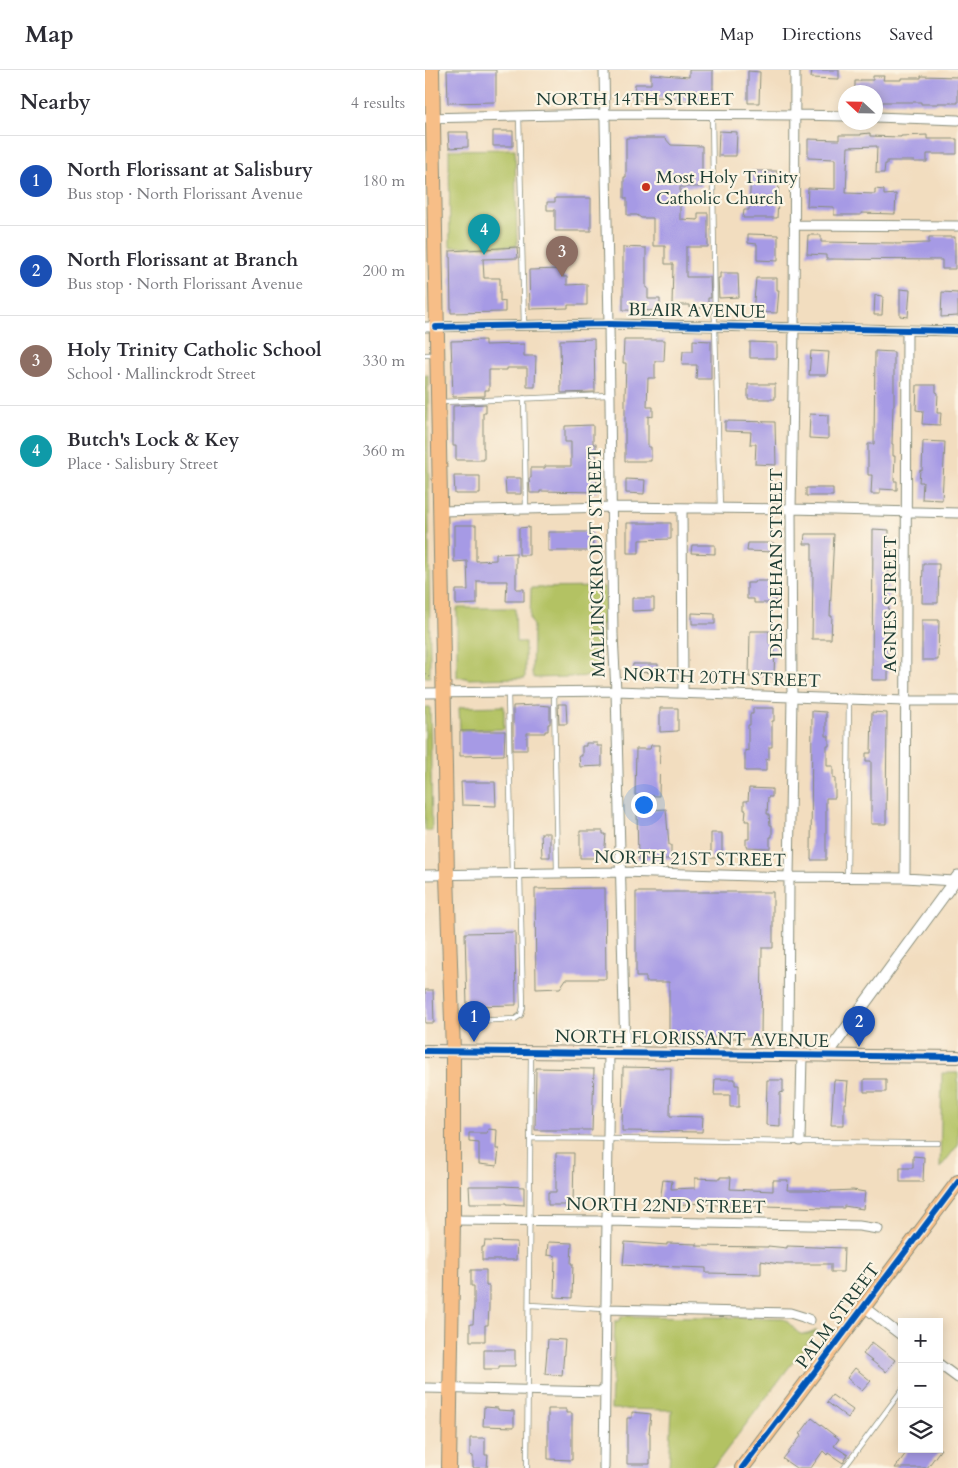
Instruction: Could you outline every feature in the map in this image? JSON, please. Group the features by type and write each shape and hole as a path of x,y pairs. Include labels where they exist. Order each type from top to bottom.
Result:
{"main road":[{"path":"432,70 429,118 431,355 438,402 447,875 453,1022 453,1220 449,1468"},
{"name":"NORTH FLORISSANT AVENUE","path":"425,1051 958,1057"},
{"name":"PALM STREET","path":"742,1468 958,1182"}],"street":[{"name":"MALLINCKRODT STREET","path":"604,70 613,635 625,1053"},
{"name":"DESTREHAN STREET","path":"788,1055 795,70"},
{"name":"NORTH 14TH STREET","path":"429,118 605,114 838,116"},
{"path":"883,118 958,120"},
{"path":"794,225 958,226"},
{"name":"BLAIR AVENUE","path":"431,327 609,324 958,331"},
{"name":"AGNES STREET","path":"905,878 907,330"},
{"path":"682,508 683,693"},
{"path":"440,511 720,508 958,513"},
{"name":"NORTH 20TH STREET","path":"425,693 616,691 905,701 958,701"},
{"name":"NORTH 21ST STREET","path":"425,875 621,872 956,879"},
{"path":"826,1056 956,879"},
{"path":"604,1468 609,1053"},
{"path":"799,1141 802,1055"},
{"name":"NORTH 22ND STREET","path":"453,1220 859,1226 877,1229"},
{"path":"864,1307 898,1333"},
{"path":"605,1309 790,1313 810,1320"},
{"path":"943,1367 958,1378"},
{"path":"425,1388 605,1392"}],"lane":[{"path":"712,114 720,508"},
{"path":"519,116 524,326"},
{"path":"438,402 609,395"},
{"path":"523,398 526,509"},
{"path":"554,691 557,873"},
{"path":"453,1022 515,1019 521,1015 523,1007 508,692"},
{"path":"847,878 849,699"},
{"path":"527,1468 531,1052"},
{"path":"530,1138 854,1143 938,1142"},
{"path":"529,1305 605,1309"},
{"path":"844,1468 898,1395"}],"path":[{"path":"425,674 430,677"}],"green space":[{"path":"515,149 517,246 450,247 449,150"},
{"path":"425,375 428,375 430,677 425,677"},
{"path":"605,587 606,623 601,624 602,672 600,672 600,676 534,678 532,673 533,626 530,619 531,588"},
{"path":"457,608 515,608 516,642 525,642 525,678 467,679 457,677"},
{"path":"504,706 504,729 460,730 459,708"},
{"path":"425,707 430,707 432,831 425,831"},
{"path":"942,1073 958,1073 958,1145 940,1168"},
{"path":"621,1316 782,1318 800,1334 817,1330 713,1468 669,1468 672,1410 611,1409 615,1321 620,1321"}],"building":[{"path":"447,70 496,70 496,102 448,103"},
{"path":"689,70 713,70 713,102 677,101 677,98 655,97 655,100 634,100 635,84 651,84 651,74 689,77"},
{"path":"812,70 839,70 839,79 811,78"},
{"path":"748,71 760,72 759,103 748,103"},
{"path":"873,76 884,76 883,80 921,78 921,76 958,77 958,103 883,102 883,85 855,85 855,81 873,80"},
{"path":"493,131 513,131 513,146 493,146"},
{"path":"719,131 737,132 736,156 718,156"},
{"path":"448,132 468,132 468,147 449,148"},
{"path":"870,133 870,136 901,137 927,135 927,139 957,139 957,154 927,154 927,162 887,161 884,173 876,173 877,146 848,147 846,193 875,194 875,189 884,190 884,195 896,194 895,214 861,213 861,215 834,215 834,207 807,206 808,188 835,189 835,159 808,158 808,139 839,140 839,135"},
{"path":"626,138 665,138 671,145 702,146 702,187 680,187 680,219 698,220 698,213 708,213 708,247 686,247 686,277 710,277 711,298 708,298 708,308 672,305 673,264 665,264 665,246 653,246 653,218 627,215 627,198 624,198"},
{"path":"751,171 777,171 777,181 779,181 777,218 743,218 744,210 749,210"},
{"path":"555,198 591,198 591,231 555,231 555,210 547,210 547,202 555,202"},
{"path":"748,234 778,235 778,261 757,260 757,244 748,243"},
{"path":"808,235 821,235 821,242 895,244 929,243 929,237 955,237 955,269 942,269 942,260 826,259 826,255 807,254"},
{"path":"517,247 518,258 483,259 484,278 500,278 500,302 505,301 505,312 451,313 450,251"},
{"path":"623,247 646,248 646,288 648,288 648,299 660,299 660,311 623,310"},
{"path":"563,269 563,277 567,277 567,285 587,284 587,305 568,305 568,308 530,309 529,270"},
{"path":"720,273 738,273 739,297 719,298 718,278 720,278"},
{"path":"756,278 777,278 777,290 779,290 777,313 753,312"},
{"path":"900,289 910,290 908,317 900,316"},
{"path":"942,292 958,293 958,316 941,317"},
{"path":"875,295 883,296 882,315 874,315"},
{"path":"594,339 595,392 561,393 560,340"},
{"path":"485,340 485,345 524,344 524,356 536,356 535,387 527,387 527,368 489,370 489,390 485,390 485,396 453,397 451,341"},
{"path":"624,340 665,340 664,361 655,361 655,378 648,378 647,407 653,407 653,417 648,416 648,447 651,447 651,461 625,461 626,363 623,363"},
{"path":"693,340 711,341 711,379 696,379 697,365 682,365 683,351 693,351"},
{"path":"750,342 777,343 777,358 750,358"},
{"path":"811,351 829,352 827,375 809,375"},
{"path":"875,351 894,352 892,444 893,456 895,456 894,481 897,481 897,490 880,489 880,494 871,494 872,475 868,475 868,444 874,444"},
{"path":"748,384 775,384 775,399 748,399"},
{"path":"917,385 936,385 936,392 938,393 937,413 941,413 940,425 922,424 923,411 916,410"},
{"path":"486,404 486,413 483,413 484,460 456,460 456,446 453,446 453,406"},
{"path":"810,414 828,415 828,439 809,438"},
{"path":"725,421 775,422 776,465 755,464 756,444 750,444 751,432 725,431"},
{"path":"593,425 593,444 596,444 597,492 540,491 540,493 530,493 529,478 531,478 531,468 571,466 571,442 565,442 565,426"},
{"path":"923,441 945,442 942,500 922,499 923,482 919,482 920,470 922,471"},
{"path":"454,476 480,476 480,494 455,494"},
{"path":"505,478 521,478 521,494 506,494"},
{"path":"626,479 645,480 644,494 626,493"},
{"path":"806,488 833,488 833,496 806,496"},
{"path":"627,523 671,523 671,539 639,540 639,553 627,553"},
{"path":"454,525 476,525 476,561 496,560 496,554 516,553 516,589 524,589 524,601 506,601 507,581 477,581 477,604 456,605 456,590 468,590 467,561 454,562"},
{"path":"529,527 529,555 519,555 519,528"},
{"path":"873,529 889,530 888,680 872,680"},
{"path":"548,532 592,532 593,551 548,551"},
{"path":"805,534 834,534 830,616 832,616 831,639 812,639 812,544 804,544"},
{"path":"748,543 774,543 774,552 747,551"},
{"path":"692,545 715,545 715,554 691,553"},
{"path":"923,564 939,564 938,603 922,603"},
{"path":"755,581 770,581 770,594 775,594 775,603 754,603 754,599 747,599 747,583 754,583"},
{"path":"632,598 654,598 654,610 632,611"},
{"path":"692,613 715,614 715,624 692,624"},
{"path":"922,620 939,620 938,660 922,660"},
{"path":"750,631 769,631 769,643 775,644 774,677 749,677"},
{"path":"633,664 658,664 658,673 632,672"},
{"path":"558,704 566,704 567,724 559,724"},
{"path":"513,706 550,706 548,731 545,731 545,733 527,733 527,750 513,750"},
{"path":"660,708 678,708 678,731 660,732"},
{"path":"753,708 774,708 772,747 769,747 769,760 766,759 766,771 745,771 745,750 748,751 748,725 750,725 750,714 753,714"},
{"path":"812,711 826,712 826,736 829,736 827,766 833,766 833,778 835,778 835,798 826,798 826,860 811,860"},
{"path":"872,712 887,713 886,824 871,824 871,761 866,761 866,753 871,753"},
{"path":"460,731 505,731 504,755 460,756"},
{"path":"586,743 597,743 597,746 602,746 602,766 580,767 579,756 582,756 582,746 586,746"},
{"path":"651,745 660,745 659,796 635,795 636,749 650,749"},
{"path":"461,782 495,782 496,806 462,805"},
{"path":"749,788 772,789 772,797 768,797 767,814 769,814 770,825 772,825 770,848 746,847 746,839 749,839 749,821 745,821 746,810 744,810 744,801 748,801"},
{"path":"666,809 671,859 638,859 637,811"},
{"path":"580,831 603,831 603,834 606,834 604,858 580,858"},
{"path":"541,833 550,833 550,857 542,857"},
{"path":"711,833 722,833 722,858 711,858"},
{"path":"605,888 606,979 566,979 560,988 536,989 535,889"},
{"path":"636,892 773,892 773,948 762,948 761,1038 669,1038 669,982 646,982 646,977 636,977"},
{"path":"515,932 516,1005 467,1006 465,933"},
{"path":"425,990 433,990 434,1023 425,1023"},
{"path":"623,1067 671,1068 670,1116 703,1117 702,1132 622,1131"},
{"path":"536,1068 594,1069 592,1130 535,1130"},
{"path":"715,1079 735,1079 735,1085 739,1085 739,1107 730,1107 730,1095 714,1095"},
{"path":"864,1079 886,1079 886,1092 864,1092"},
{"path":"767,1080 783,1080 783,1092 780,1093 780,1126 766,1125"},
{"path":"834,1080 848,1081 846,1103 844,1103 844,1125 831,1125"},
{"path":"488,1129 497,1130 496,1149 499,1149 497,1166 479,1164 479,1143 469,1142 469,1133 487,1133"},
{"path":"556,1153 574,1153 573,1205 548,1205 548,1192 556,1192"},
{"path":"913,1156 924,1157 923,1182 900,1182 900,1168 913,1168"},
{"path":"720,1177 731,1177 730,1189 773,1191 773,1180 788,1180 787,1190 831,1192 853,1190 865,1192 863,1209 844,1206 844,1208 746,1207 689,1203 689,1205 669,1206 668,1209 659,1208 663,1180 672,1181 671,1189 695,1188 695,1178 720,1179"},
{"path":"469,1186 524,1187 524,1205 470,1203"},
{"path":"485,1241 517,1242 516,1260 482,1260 482,1247 484,1247"},
{"path":"548,1242 572,1243 572,1298 554,1297 555,1256 547,1255"},
{"path":"625,1242 667,1245 667,1243 697,1244 697,1246 844,1248 843,1272 831,1272 831,1264 779,1264 761,1261 761,1274 706,1273 706,1268 623,1265"},
{"path":"471,1270 486,1270 486,1286 489,1286 489,1308 488,1325 485,1325 485,1341 470,1341 470,1324 473,1324 474,1307 474,1286 471,1286"},
{"path":"548,1339 565,1340 562,1376 545,1374"},
{"path":"872,1342 895,1360 886,1372 863,1354"},
{"path":"484,1350 515,1350 515,1366 499,1366 499,1369 484,1369"},
{"path":"855,1368 871,1381 862,1391 847,1378"},
{"path":"832,1395 853,1410 848,1418 827,1402"},
{"path":"484,1407 514,1411 514,1427 483,1426"},
{"path":"548,1409 566,1409 566,1413 572,1413 572,1460 548,1459"},
{"path":"632,1412 651,1414 649,1433 650,1464 627,1464 627,1418 632,1418"},
{"path":"812,1418 839,1439 834,1446 848,1455 843,1463 823,1451 811,1468 796,1468 783,1459 802,1435 800,1434"},
{"path":"470,1438 485,1438 485,1455 488,1455 487,1468 473,1468 473,1456 470,1455"},
{"path":"906,1453 938,1453 927,1468 895,1468"}],"cycle path":[{"path":"436,327 609,324 958,331"},
{"path":"425,1051 958,1057"},
{"path":"742,1468 958,1182"}],"place":[{"name":"Most Holy Trinity Catholic Church","path":"646,187"},
{"name":"Butch's Lock & Key","path":"484,255"},
{"name":"Holy Trinity Catholic School","path":"562,277"},
{"name":"North Florissant at Salisbury","path":"474,1042"},
{"name":"North Florissant at Branch","path":"859,1047"}]}
